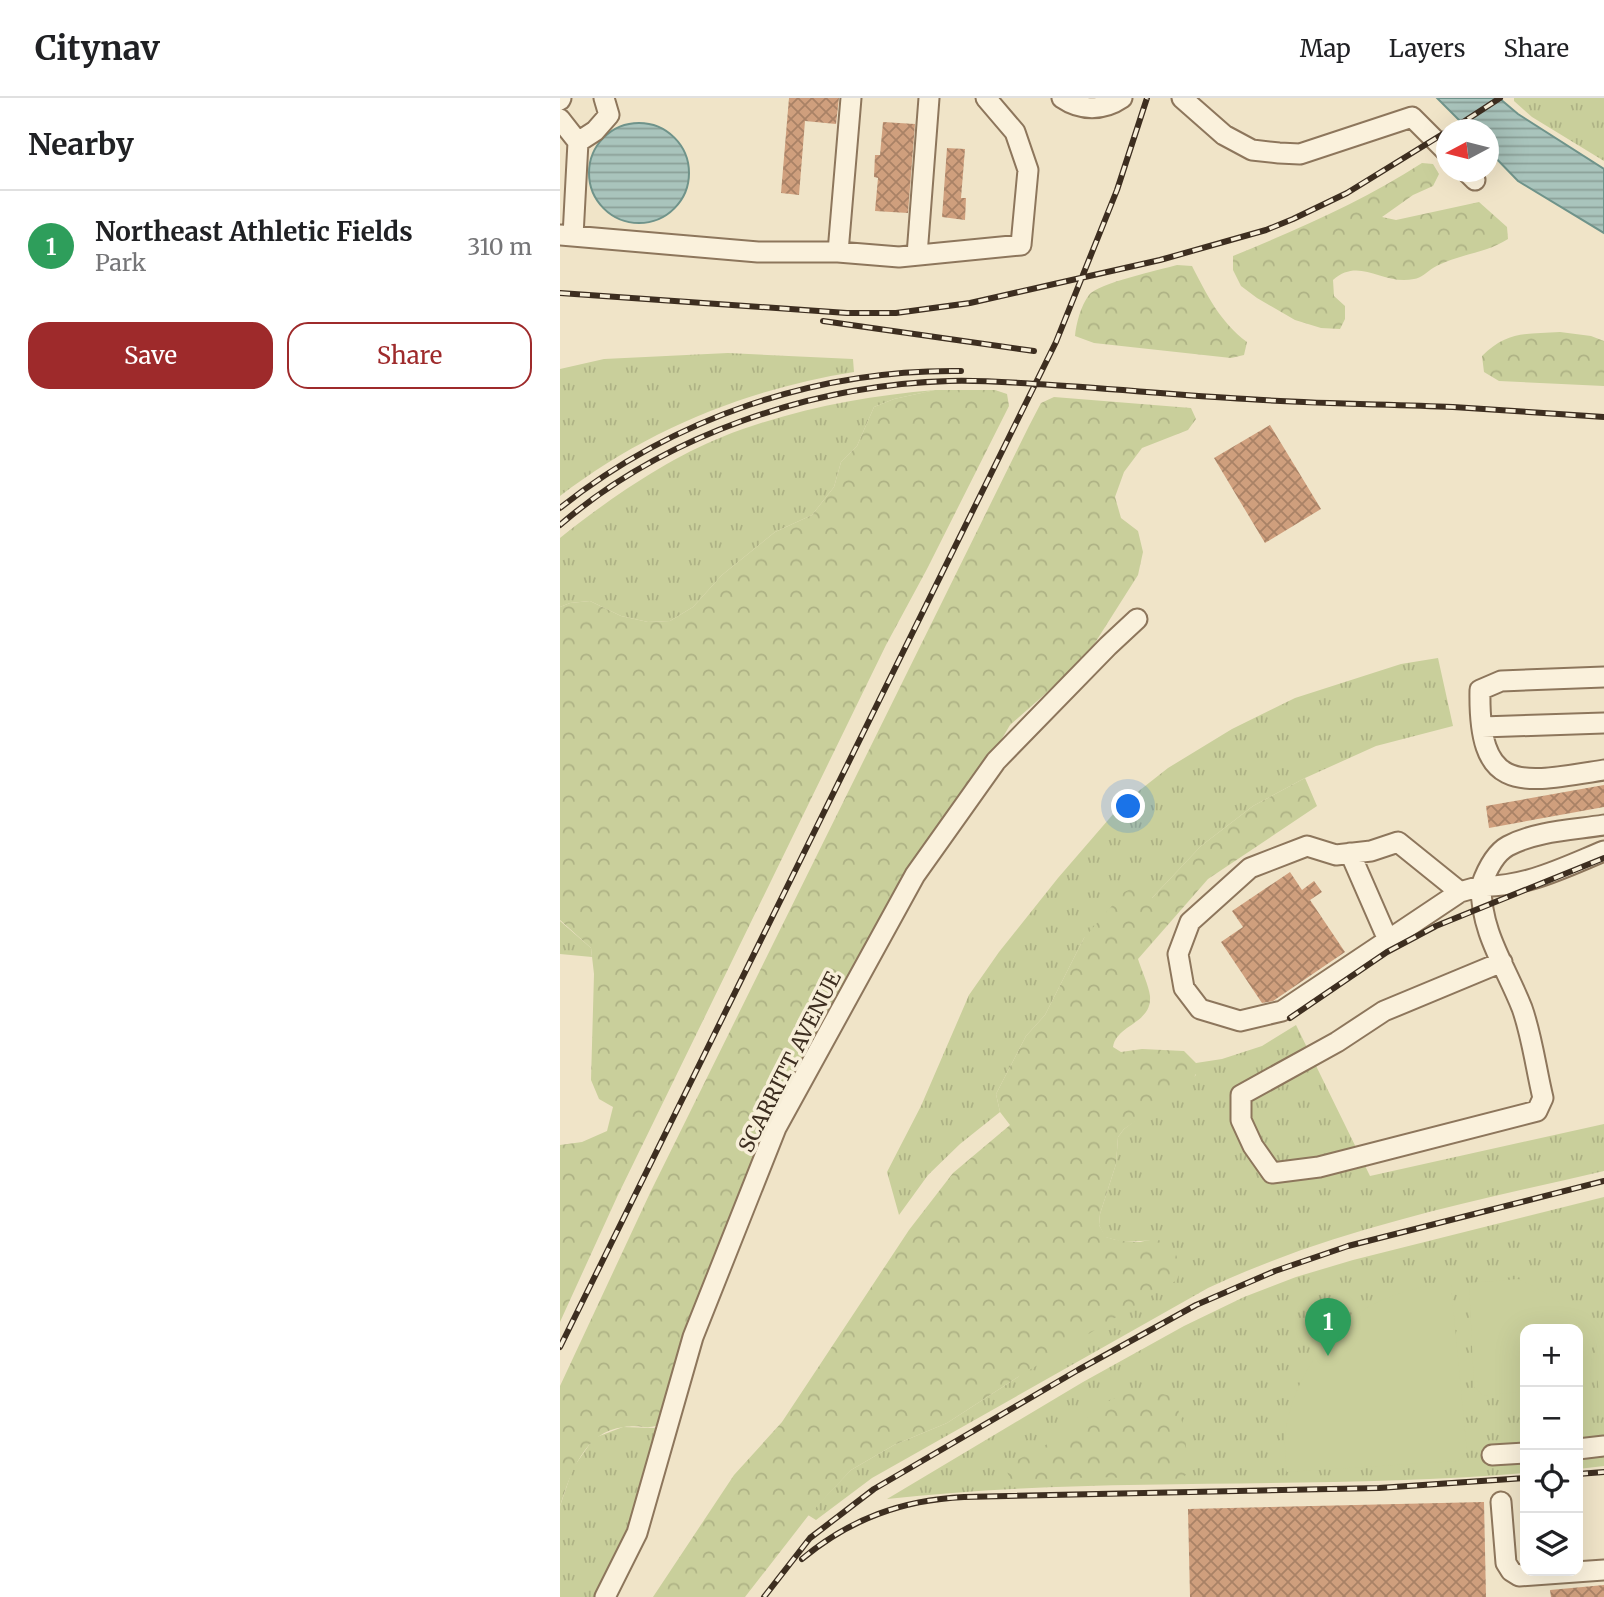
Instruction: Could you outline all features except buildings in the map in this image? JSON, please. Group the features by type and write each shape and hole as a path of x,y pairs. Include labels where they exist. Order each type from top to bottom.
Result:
{"lane":[{"path":"578,142 595,131 609,115 604,98"},
{"path":"838,252 851,98"},
{"path":"917,255 929,98"},
{"path":"560,119 578,142 566,235 758,252 838,252 899,257 1021,245 1028,170 1015,132 986,98"},
{"path":"1062,98 1074,105 1102,108 1122,98"},
{"path":"1182,98 1224,135 1252,150 1300,154 1412,117 1436,140"},
{"name":"SCARRITT AVENUE","path":"605,1597 637,1533 693,1337 783,1116 915,875 996,761 1137,619"},
{"path":"1604,677 1501,681 1480,690 1482,727 1493,764 1505,775 1537,780 1604,770"},
{"path":"1482,727 1604,723"},
{"path":"1502,962 1384,1011 1337,1042 1241,1095 1241,1120 1253,1146 1272,1172 1319,1167 1537,1111 1543,1098 1522,1010 1502,962 1486,925 1481,908 1481,886 1486,871 1506,847 1531,837 1604,825"},
{"path":"1461,892 1398,842 1371,851 1336,855 1307,846 1250,868 1190,922 1178,954 1184,988 1200,1009 1241,1021 1282,1011 1461,892 1481,886 1502,887 1552,872 1604,851"},
{"path":"1350,853 1388,940"},
{"path":"1583,1448 1604,1446"},
{"path":"1492,1455 1520,1453"},
{"path":"1501,1502 1506,1563 1511,1571 1519,1576 1604,1570"}],"green space":[{"path":"1514,98 1604,98 1604,161 1532,117"},
{"path":"1422,163 1433,164 1436,180 1433,186 1413,195 1382,217 1396,220 1479,202 1507,227 1508,239 1490,248 1442,263 1414,279 1392,279 1362,271 1343,273 1333,280 1334,296 1345,306 1345,319 1340,329 1321,328 1295,320 1241,286 1233,270 1233,256 1330,214"},
{"path":"1177,265 1192,266 1222,317 1247,342 1244,355 1231,358 1094,343 1075,336 1084,304 1095,290"},
{"path":"1560,332 1591,336 1604,341 1604,386 1499,381 1484,372 1482,356 1500,342 1518,335"},
{"path":"728,353 853,359 854,372 775,389 699,416 627,451 560,496 560,369 604,359"},
{"path":"935,390 894,399 874,407 857,446 841,462 834,487 812,515 775,532 722,575 693,607 670,621 648,622 621,616 590,601 560,607 560,538 659,469 701,446 774,419 854,400"},
{"path":"935,390 995,390 1007,394 1009,406 886,645 617,1197 560,1322 560,1145 582,1142 607,1131 613,1107 599,1099 591,1080 594,974 591,948 560,920 560,607 590,601 621,616 648,622 670,621 693,607 722,575 775,532 812,515 834,487 841,462 857,446 874,407 894,399"},
{"path":"1054,397 1191,408 1196,419 1188,430 1142,448 1124,472 1115,497 1121,518 1138,531 1143,552 1138,575 1093,646 1062,679 1010,725 815,1057 705,1301 671,1419 651,1427 632,1426 610,1430 599,1436 581,1456 560,1506 560,1386 650,1193 1029,426 1041,403"},
{"path":"1438,658 1453,726 1376,746 1305,778 1253,806 1201,846 1151,899 1084,938 1045,1015 1026,1036 996,1094 1000,1112 960,1144 928,1175 899,1215 887,1172 921,1106 969,995 999,952 1058,878 1121,805 1168,768 1232,729 1295,698 1401,664"},
{"path":"1305,778 1317,806 1208,879 1138,959 1150,996 1149,1005 1146,1013 1121,1033 1113,1047 1121,1052 1142,1049 1184,1051 1196,1063 1196,1074 1189,1085 1124,1129 1118,1137 1116,1164 1099,1225 1106,1237 1135,1242 1155,1240 1169,1245 1178,1262 1177,1280 947,1423 894,1445 851,1470 808,1516 745,1597 653,1597 734,1475 782,1422 909,1230 953,1173 1010,1125 1000,1112 996,1094 1026,1036 1045,1015 1084,938 1124,892 1142,884 1152,898 1201,846 1253,806"},
{"path":"560,921 591,948 592,957 560,954"},
{"path":"1296,1025 1370,1176 1604,1124 1604,1171 1403,1219 1304,1249 1256,1267 1208,1288 872,1478 816,1520 808,1515 851,1470 894,1445 947,1423 1018,1377 1158,1240 1123,1242 1105,1237 1099,1225 1116,1164 1118,1137 1124,1129 1196,1075 1196,1063 1222,1059 1262,1046"},
{"path":"1604,1197 1604,1466 1583,1468 1583,1324 1520,1324 1520,1473 1366,1481 1046,1487 887,1499 1083,1382 1184,1326 1244,1297 1296,1277 1353,1260"},
{"path":"1518,1279 1551,1296 1581,1324 1520,1324 1520,1392 1484,1396 1474,1387 1469,1283"},
{"path":"1430,1285 1451,1285 1467,1452 1458,1461 1287,1472 1285,1445 1292,1403 1312,1363 1325,1345 1356,1315 1374,1304"},
{"path":"1604,1310 1604,1393 1599,1394 1595,1354"},
{"path":"1583,1327 1591,1344 1590,1383 1583,1384"},
{"path":"1131,1393 1171,1396 1180,1414 1184,1432 1189,1471 1183,1478 1091,1477 1031,1483 1011,1480 1006,1470 1013,1462 1074,1430 1112,1399"},
{"path":"671,1419 650,1498 600,1597 560,1597 560,1506 573,1468 594,1438 623,1427 654,1428"}],"water":[{"path":"1437,98 1499,98 1518,114 1604,169 1604,233 1518,181 1499,161 1499,119 1458,119"},
{"path":"639,123 658,127 675,137 685,154 689,173 685,192 675,209 658,219 639,223 620,219 603,209 593,192 589,173 593,154 603,137 620,127"}],"railway":[{"path":"560,1347 1056,342 1117,190 1147,98"},
{"path":"1468,119 1500,98"},
{"path":"560,293 847,313 896,313 970,303 1160,260 1266,230 1347,193 1436,138"},
{"path":"823,321 1034,351"},
{"path":"560,508 604,476 650,448 749,405 853,379 961,371"},
{"path":"560,525 601,493 646,465 693,441 742,421 794,405 845,393 898,385 992,381 1273,401 1453,407 1604,417"},
{"path":"1290,1018 1387,952 1436,926 1604,858"},
{"path":"764,1597 810,1538 874,1489 1078,1370 1196,1305 1275,1271 1348,1246 1604,1181"},
{"path":"1583,1474 1604,1472"},
{"path":"802,1559 839,1533 878,1514 898,1507 941,1499 1379,1488 1520,1478"}],"place":[{"name":"Northeast Athletic Fields","path":"1328,1356"}]}
